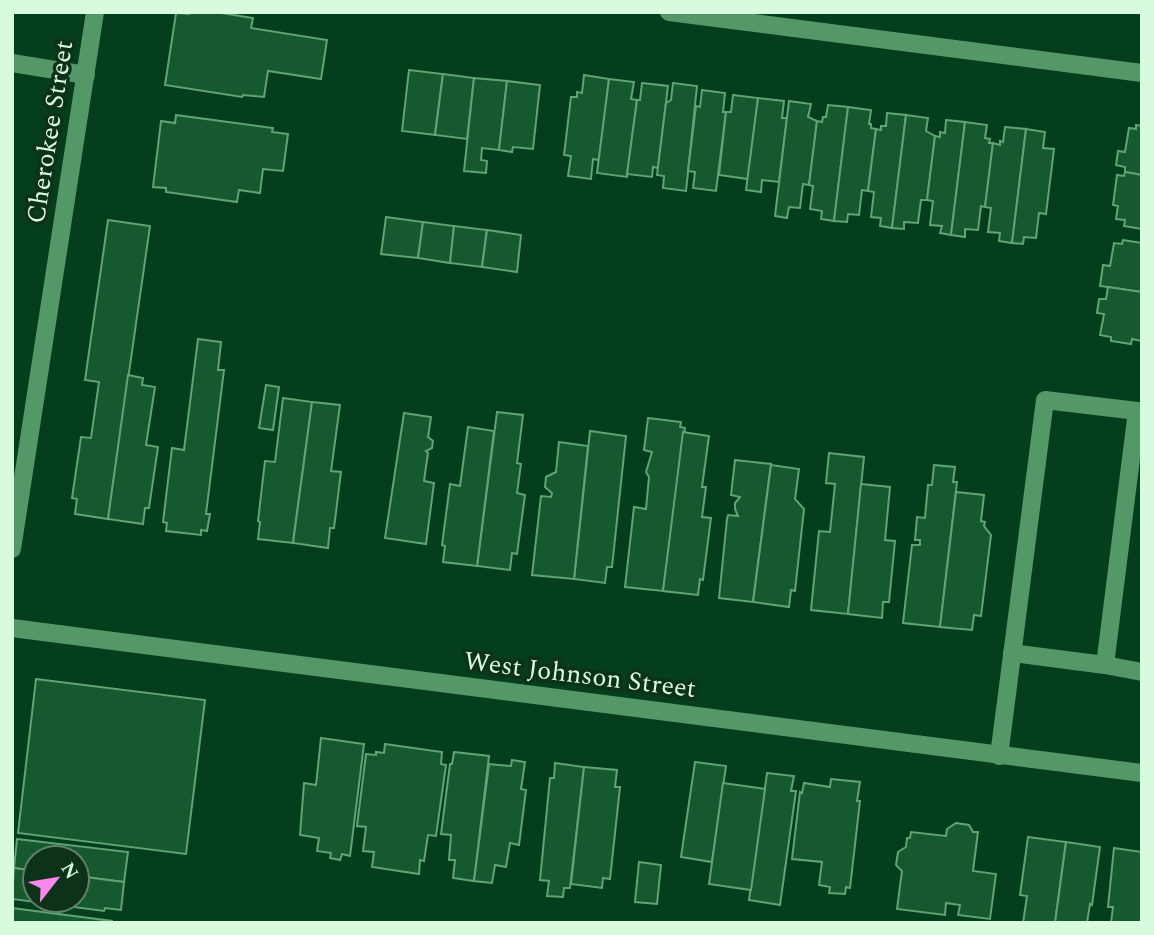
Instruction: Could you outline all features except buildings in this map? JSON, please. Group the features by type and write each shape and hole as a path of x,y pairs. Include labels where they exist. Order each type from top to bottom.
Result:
{"street":[{"name":"Cherokee Street","path":"12,549 95,12"},
{"path":"669,12 1142,73"},
{"path":"12,63 86,75"},
{"path":"999,756 1045,400 1140,411 1105,665"},
{"name":"West Johnson Street","path":"12,628 1142,774"},
{"path":"1012,653 1142,672"}]}
